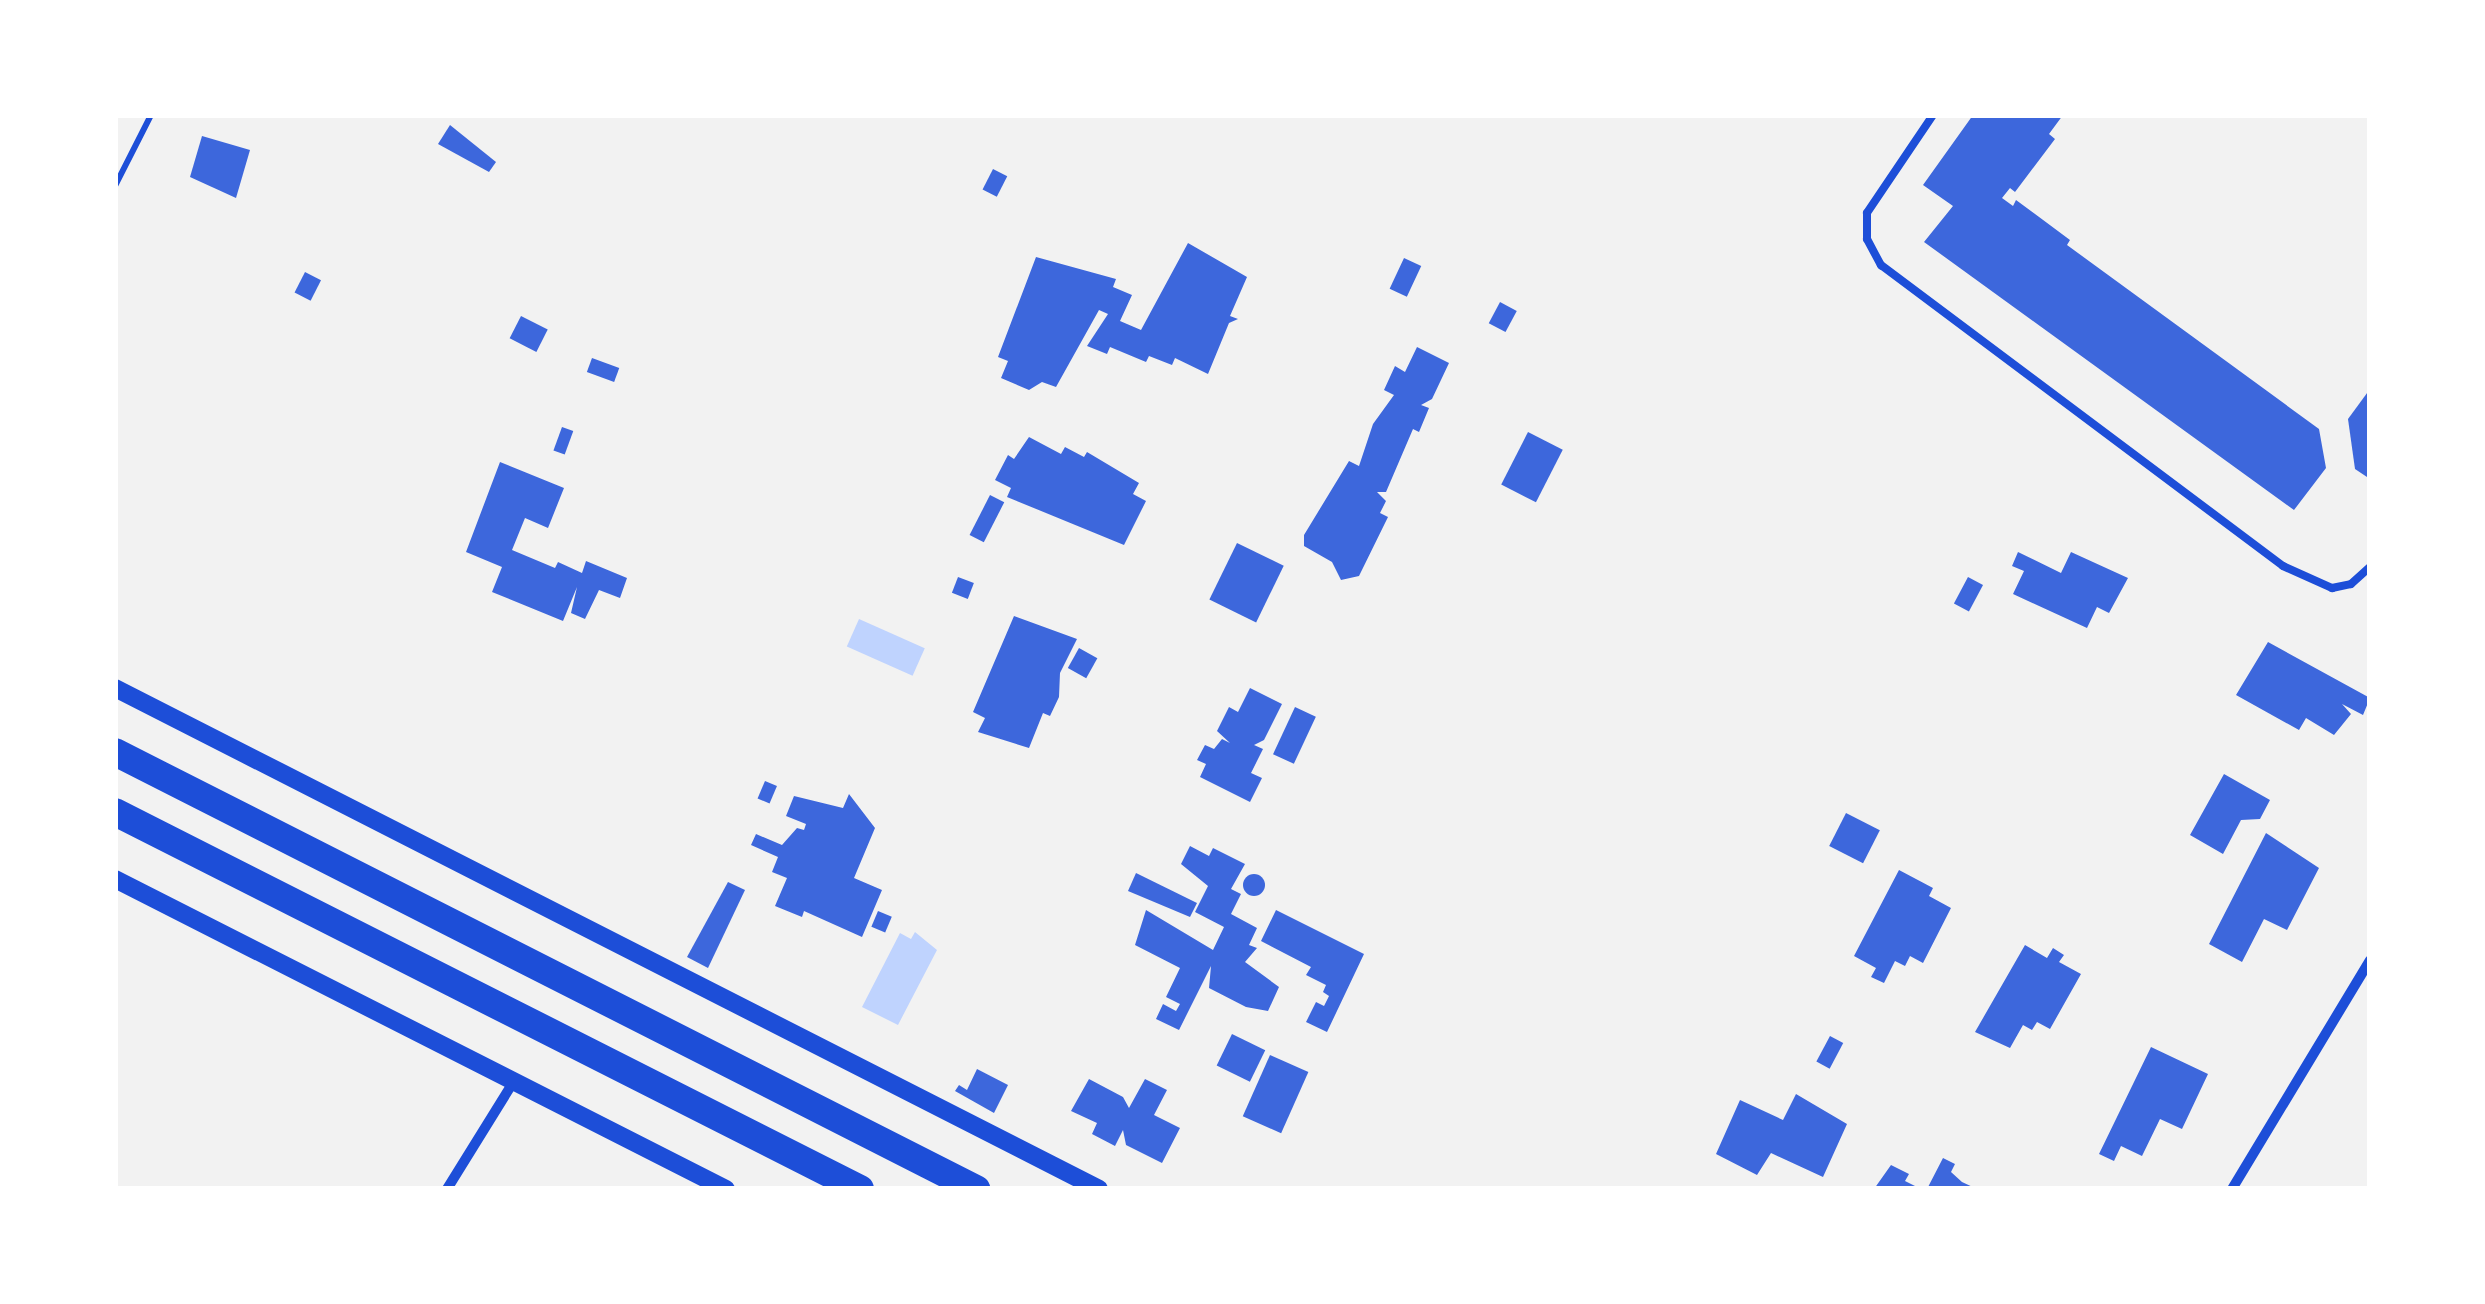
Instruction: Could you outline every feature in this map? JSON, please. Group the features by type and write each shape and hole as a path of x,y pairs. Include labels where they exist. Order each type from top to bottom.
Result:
{"highway":[{"path":"115,752 976,1189"},
{"path":"115,812 860,1189"}],"street":[{"path":"115,688 1099,1189"},
{"path":"115,880 726,1189"},
{"path":"2232,1189 2370,960"},
{"path":"448,1189 514,1081"}],"lane":[{"path":"1933,115 1867,213 1867,239 1881,265 2284,566 2332,588 2351,584 2370,567"}],"path":[{"path":"115,186 151,115"}],"water":[{"path":"859,619 925,648 913,676 847,646"},
{"path":"915,932 937,950 898,1025 862,1007 900,933 911,939"}],"building":[{"path":"1973,115 2063,115 2049,134 2055,139 2015,192 2010,188 2002,198 2013,206 2016,200 2070,240 2067,245 2319,429 2326,468 2294,510 1924,242 1953,206 1923,185"},
{"path":"450,125 496,162 489,172 438,144"},
{"path":"202,136 250,150 236,198 190,177"},
{"path":"993,169 1007,176 997,197 983,189"},
{"path":"1188,243 1247,277 1230,316 1238,319 1229,323 1208,374 1175,358 1172,365 1149,356 1146,362 1110,347 1107,354 1087,346 1108,314 1099,310 1056,387 1042,382 1029,390 1001,378 1008,361 998,357 1036,257 1116,279 1113,287 1132,295 1120,321 1141,330"},
{"path":"1404,258 1421,266 1407,297 1390,289"},
{"path":"305,272 321,280 311,301 295,292"},
{"path":"1500,302 1517,311 1506,332 1489,323"},
{"path":"521,316 548,330 536,352 510,338"},
{"path":"1417,347 1449,363 1432,399 1421,405 1429,408 1419,432 1413,429 1386,492 1377,492 1386,501 1380,513 1388,517 1359,576 1341,580 1332,562 1304,546 1304,535 1349,461 1359,466 1373,424 1394,395 1384,390 1395,366 1405,372"},
{"path":"592,358 619,368 614,382 587,372"},
{"path":"2370,389 2370,479 2355,469 2348,419"},
{"path":"562,427 573,431 565,455 553,450"},
{"path":"1528,432 1563,450 1536,502 1501,485"},
{"path":"1029,437 1061,454 1065,447 1084,457 1087,452 1139,483 1133,494 1146,501 1124,545 1007,497 1011,488 995,480 1008,455 1014,459"},
{"path":"500,462 564,488 548,528 525,518 512,550 555,568 558,562 582,573 586,561 627,578 620,598 599,590 585,619 571,613 577,587 563,621 492,592 502,567 466,552"},
{"path":"990,495 1004,502 984,542 970,535"},
{"path":"1237,543 1284,566 1256,622 1209,600"},
{"path":"2018,552 2061,573 2071,552 2128,578 2109,613 2097,607 2087,628 2013,594 2024,571 2012,566"},
{"path":"958,577 974,583 968,599 952,593"},
{"path":"1968,577 1983,585 1969,611 1954,603"},
{"path":"1014,616 1077,639 1060,673 1059,697 1050,716 1043,713 1029,748 978,732 985,718 973,712"},
{"path":"2268,642 2370,698 2363,715 2342,704 2351,714 2334,735 2306,718 2299,730 2236,695"},
{"path":"1079,648 1097,658 1086,678 1068,668"},
{"path":"1250,688 1282,704 1264,740 1254,745 1263,749 1251,773 1262,778 1250,802 1200,777 1206,764 1197,760 1205,745 1214,749 1222,739 1230,743 1217,731 1229,707 1238,712"},
{"path":"1295,707 1316,717 1294,764 1273,754"},
{"path":"2224,774 2270,800 2260,819 2241,820 2223,854 2190,835"},
{"path":"765,781 777,786 770,804 758,798"},
{"path":"849,794 875,828 854,878 882,890 862,937 804,911 802,917 775,906 787,878 772,872 778,857 751,845 756,834 782,845 797,828 804,830 806,824 786,816 794,796 843,808"},
{"path":"1846,813 1880,830 1863,863 1829,846"},
{"path":"2266,833 2319,868 2287,930 2264,919 2242,962 2209,944"},
{"path":"1190,846 1209,856 1213,848 1245,864 1231,889 1241,894 1231,914 1257,928 1249,945 1257,948 1245,962 1279,987 1268,1011 1246,1007 1209,988 1211,966 1179,1030 1156,1019 1163,1004 1176,1011 1180,1004 1166,997 1180,968 1135,945 1146,910 1213,950 1224,927 1195,912 1208,886 1181,864"},
{"path":"1899,870 1933,888 1929,896 1951,908 1923,963 1910,956 1905,966 1895,961 1884,983 1871,977 1876,968 1854,956"},
{"path":"1136,873 1197,903 1190,917 1128,891"},
{"path":"1254,874 1262,877 1262,893 1254,896 1246,893 1243,885 1246,877"},
{"path":"728,882 745,890 708,968 687,957"},
{"path":"1276,910 1364,954 1327,1032 1306,1022 1316,1002 1324,1006 1329,996 1323,992 1326,985 1306,975 1311,967 1261,941"},
{"path":"878,911 892,917 885,933 871,927"},
{"path":"2025,945 2047,958 2053,948 2064,955 2059,962 2081,974 2050,1029 2037,1022 2032,1030 2023,1025 2010,1048 1975,1032"},
{"path":"1232,1034 1265,1050 1250,1082 1217,1065"},
{"path":"1830,1036 1843,1043 1830,1069 1816,1062"},
{"path":"2151,1047 2208,1074 2182,1129 2160,1119 2142,1156 2121,1146 2114,1161 2099,1154"},
{"path":"1270,1055 1308,1072 1281,1133 1243,1116"},
{"path":"977,1069 1008,1085 994,1113 955,1091 959,1085 967,1090"},
{"path":"1089,1079 1123,1097 1129,1108 1145,1079 1167,1090 1154,1115 1180,1128 1162,1163 1126,1145 1123,1130 1115,1146 1092,1134 1097,1123 1071,1111"},
{"path":"1796,1094 1847,1124 1823,1177 1771,1153 1757,1175 1716,1154 1740,1100 1783,1120"},
{"path":"1943,1158 1955,1164 1951,1172 1977,1189 1927,1189"},
{"path":"1891,1165 1909,1174 1905,1181 1921,1189 1874,1189"}]}
